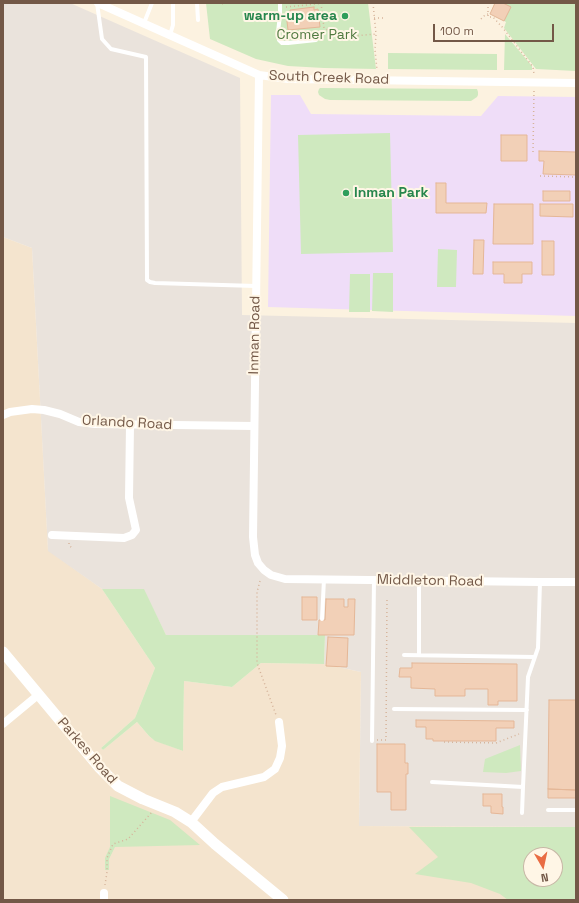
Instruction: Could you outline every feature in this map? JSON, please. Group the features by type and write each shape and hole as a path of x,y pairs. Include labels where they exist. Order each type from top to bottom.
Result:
{"street":[{"name":"South Creek Road","path":"97,3 259,75 288,79 576,83"},
{"name":"Inman Road","path":"259,75 253,536 255,555 258,563 264,570 272,575 285,579"},
{"name":"Orlando Road","path":"3,415 22,410 38,409 60,414 79,422 95,424 254,426"},
{"path":"52,535 124,538 132,535 136,530 129,498 130,425"},
{"name":"Middleton Road","path":"285,579 576,582"},
{"name":"Parkes Road","path":"3,652 99,767 118,786 143,799 175,812 191,822 215,844 283,900"},
{"path":"3,724 38,695"},
{"path":"191,822 213,792 222,787 264,777 274,769 280,758 282,746 279,722"}],"lane":[{"path":"97,3 102,39 111,50 146,57 147,280 150,282 256,286"},
{"path":"144,23 152,3"},
{"path":"170,35 173,25 173,3"},
{"path":"197,3 198,20"},
{"path":"280,5 278,37 282,43 316,40"},
{"path":"322,620 324,580"},
{"path":"374,580 374,742"},
{"path":"419,580 419,655"},
{"path":"522,814 528,677 538,648 540,582"},
{"path":"404,655 535,657"},
{"path":"394,708 527,710"},
{"path":"432,782 523,787"},
{"path":"548,810 576,810"}],"path":[{"path":"219,3 230,3"},
{"path":"321,3 324,28 354,36 376,34"},
{"path":"280,5 326,3"},
{"path":"373,3 377,70"},
{"path":"488,3 488,17 493,17 503,28 533,66 534,74"},
{"path":"481,19 484,15 488,14"},
{"path":"374,18 386,18"},
{"path":"533,152 534,90"},
{"path":"540,176 576,176"},
{"path":"69,545 72,548"},
{"path":"260,581 256,592 257,663 279,722"},
{"path":"374,742 376,740 386,740 387,598"},
{"path":"444,742 496,743 522,733"},
{"path":"104,896 107,858 113,844 128,838 154,810"}],"shaded area":[{"path":"3,3 70,3 240,78 242,315 576,323 576,827 359,826 361,672 324,664 325,635 166,635 143,589 102,589 48,551 32,248 3,237"},
{"path":"271,95 300,95 311,114 481,116 498,96 576,97 576,316 268,307"},
{"path":"3,237 32,248 48,550 102,589 155,668 135,718 101,748 103,750 137,722 154,740 183,751 184,681 232,687 261,663 324,664 361,672 359,826 576,827 576,900 3,900"}],"green space":[{"name":"Cromer Park","path":"206,3 368,3 376,69 288,66 256,59 210,39"},
{"path":"495,3 576,3 576,71 536,69 504,28 506,22 490,14"},
{"path":"505,34 532,66 532,70 504,70"},
{"path":"388,53 497,54 497,70 388,69"},
{"path":"320,88 477,89 478,95 471,101 330,100 319,95 318,92"},
{"name":"Inman Park","path":"390,133 393,252 301,254 298,135"},
{"path":"438,249 457,250 456,287 437,287"},
{"path":"373,273 393,273 393,312 372,311"},
{"path":"350,274 370,274 370,312 349,312"},
{"path":"102,589 144,589 166,635 325,635 324,664 261,663 232,687 184,681 183,751 155,741 137,722 103,750 101,748 135,718 155,668"},
{"path":"520,745 521,771 506,773 483,772 485,759"},
{"path":"110,796 170,820 200,845 115,847 109,859 109,870 105,870 105,858 110,847"},
{"path":"409,827 576,827 576,900 508,900 500,894 471,883 415,874 438,857"}],"building":[{"path":"495,3 503,3 511,7 504,21 490,14"},
{"path":"314,7 314,10 318,9 320,27 288,30 286,13 290,12 290,10"},
{"path":"501,135 527,135 527,161 501,161"},
{"path":"539,151 576,152 576,175 543,174 544,161 539,161"},
{"path":"436,183 446,183 446,203 487,203 486,213 436,213"},
{"path":"543,191 570,191 570,201 543,201"},
{"path":"494,204 533,204 533,244 493,244"},
{"path":"540,204 573,204 573,217 540,216"},
{"path":"474,240 484,240 483,274 473,274"},
{"path":"542,241 554,241 554,275 542,275"},
{"path":"493,262 532,262 532,274 522,274 522,283 504,283 504,274 493,274"},
{"path":"302,597 317,597 317,620 302,620"},
{"path":"326,599 344,599 344,607 348,607 348,599 355,599 354,635 318,635 319,620 325,620"},
{"path":"328,637 348,638 347,667 326,666"},
{"path":"412,663 517,664 517,701 498,701 498,705 488,705 488,689 465,689 465,696 435,696 435,689 411,688 411,677 399,677 400,668 412,668"},
{"path":"549,700 576,700 576,790 548,789"},
{"path":"416,720 514,721 514,728 496,728 496,741 433,741 433,739 426,739 426,727 416,727"},
{"path":"377,744 405,744 405,763 408,763 408,774 406,774 406,810 391,810 391,792 377,792"},
{"path":"548,789 576,790 576,798 548,798"},
{"path":"483,794 502,794 503,814 491,813 491,806 483,806"}],"place":[{"name":"warm-up area","path":"345,16"},
{"name":"Inman Park","path":"346,193"}]}
